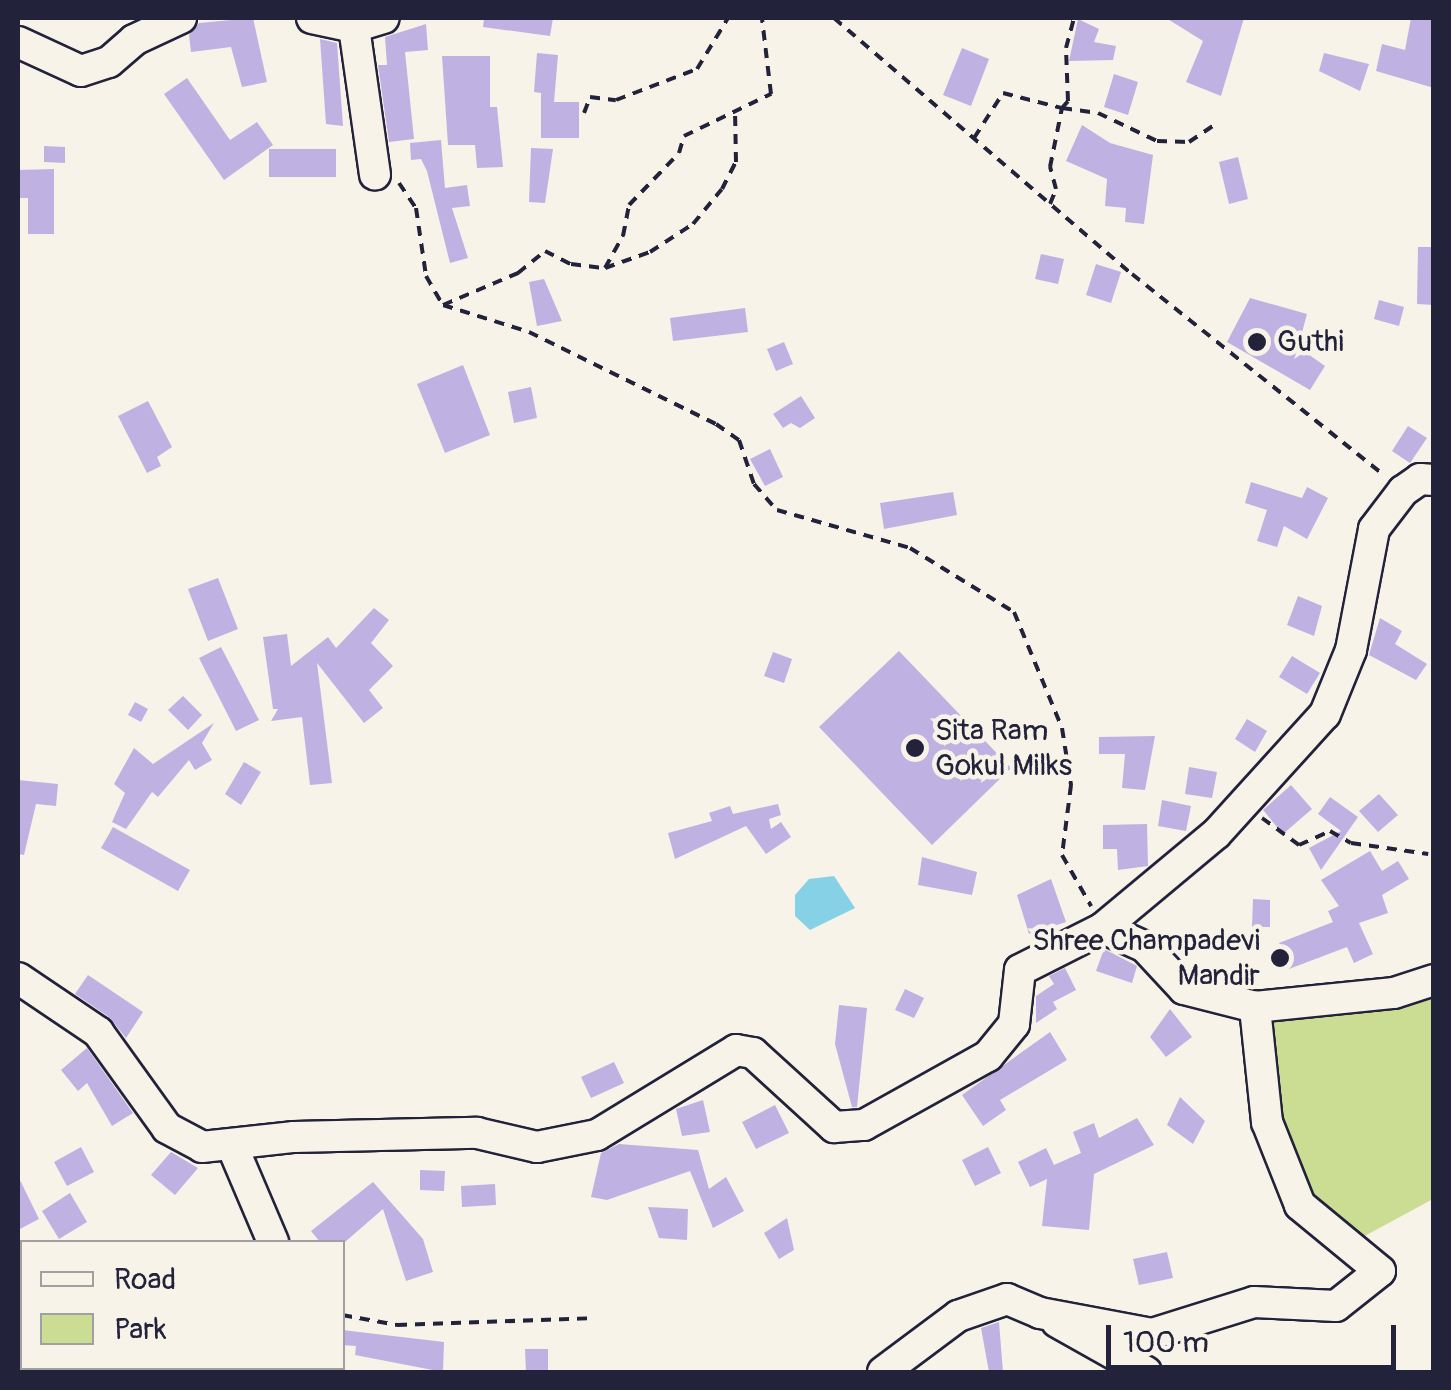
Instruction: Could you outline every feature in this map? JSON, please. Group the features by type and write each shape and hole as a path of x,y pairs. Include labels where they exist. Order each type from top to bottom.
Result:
{"street":[{"path":"18,42 81,71 109,62 134,40 180,18"},
{"path":"312,18 354,27 384,18"},
{"path":"354,27 375,174"},
{"path":"18,978 98,1032 167,1128 202,1148 233,1148 294,1137 478,1133 536,1147 597,1134 736,1050 753,1053 834,1127 864,1125 988,1056 1014,1024 1020,970 1104,928 1216,834 1325,714 1352,650 1374,529 1404,491 1420,479 1434,480"},
{"path":"1104,928 1145,947 1184,989 1255,1007 1394,994 1434,980"},
{"path":"1040,1313 1152,1334 1254,1302 1336,1306 1380,1271 1300,1205 1267,1122 1255,1007"},
{"path":"233,1148 273,1240"},
{"path":"883,1372 958,1316 1006,1299 1040,1313 1146,1372"}],"path":[{"path":"584,113 590,97 616,100 697,70 728,18"},
{"path":"605,268 623,236 629,205 680,153 684,136 770,94 762,18"},
{"path":"834,18 1050,204 1404,491"},
{"path":"1050,204 1056,189 1050,167 1062,108 1068,102 1066,48 1074,18"},
{"path":"974,138 1003,93 1098,113 1157,141 1189,142 1214,125"},
{"path":"443,305 518,273 545,250 571,264 605,268 650,252 694,224 722,189 736,162 735,108"},
{"path":"375,174 376,180 400,184 416,208 426,276 443,305 529,332 716,424 739,440 754,484 777,510 910,548 1014,612 1062,728 1071,785 1062,855 1104,928"},
{"path":"1245,801 1282,838 1299,845 1330,831 1350,843 1428,854"},
{"path":"345,1316 397,1325 594,1318"}],"green space":[{"path":"1433,983 1433,1199 1348,1245 1306,1200 1276,1122 1255,1007"}],"water":[{"path":"834,876 855,908 810,930 795,916 795,895 809,879"}],"building":[{"path":"253,18 267,82 242,87 231,47 191,52 189,35 199,23"},
{"path":"484,18 553,18 550,36 483,27"},
{"path":"1166,18 1244,18 1221,96 1186,82 1203,41"},
{"path":"1411,18 1434,18 1434,88 1376,71 1382,44 1405,50"},
{"path":"1078,19 1099,29 1094,42 1116,46 1113,60 1069,61"},
{"path":"426,24 428,50 405,52 414,139 389,142 378,65 387,65 385,37"},
{"path":"320,39 337,43 343,126 326,124"},
{"path":"962,48 989,59 971,106 943,95"},
{"path":"537,53 558,55 554,102 579,102 579,138 541,138 541,93 534,92"},
{"path":"1324,53 1369,64 1360,91 1319,71"},
{"path":"442,56 490,56 490,107 497,107 503,167 477,168 475,145 448,145"},
{"path":"1114,74 1138,82 1128,115 1104,107"},
{"path":"187,78 230,140 257,122 273,145 224,180 164,94"},
{"path":"1082,125 1110,143 1153,155 1144,224 1125,222 1126,208 1105,206 1107,179 1066,161"},
{"path":"441,140 445,188 467,185 470,206 452,208 468,258 450,263 427,171 421,159 411,160 410,143"},
{"path":"44,146 65,147 65,163 44,162"},
{"path":"531,148 553,149 545,203 529,202"},
{"path":"269,149 336,149 336,177 269,177"},
{"path":"1238,157 1248,199 1229,204 1219,162"},
{"path":"54,169 54,234 28,234 28,198 18,198 18,170"},
{"path":"1418,247 1434,247 1434,305 1417,304"},
{"path":"1041,254 1064,259 1058,284 1035,279"},
{"path":"1096,264 1121,272 1111,303 1086,295"},
{"path":"544,279 562,321 537,326 529,282"},
{"path":"1250,298 1307,314 1298,347 1325,366 1310,390 1227,342"},
{"path":"1379,300 1404,307 1399,326 1374,319"},
{"path":"745,308 748,332 673,341 670,318"},
{"path":"784,342 793,364 776,371 767,349"},
{"path":"463,365 490,435 445,453 417,384"},
{"path":"531,387 537,418 514,423 508,392"},
{"path":"801,396 815,418 800,428 791,423 783,428 773,414"},
{"path":"148,401 172,447 157,457 161,466 147,473 118,416"},
{"path":"1408,426 1427,438 1410,463 1392,451"},
{"path":"770,449 783,477 765,486 750,459"},
{"path":"1251,482 1302,498 1307,487 1328,498 1307,539 1284,526 1277,547 1257,541 1267,510 1245,503"},
{"path":"953,492 957,515 884,529 880,503"},
{"path":"218,578 238,629 208,641 188,589"},
{"path":"1298,596 1322,606 1314,636 1287,625"},
{"path":"374,608 389,620 371,643 393,666 369,690 383,708 364,723 317,663 332,783 310,785 302,717 271,721 278,709 273,709 263,637 287,634 291,666 328,637 336,648"},
{"path":"1380,618 1402,631 1395,644 1427,664 1416,680 1369,655"},
{"path":"221,647 259,720 236,731 199,658"},
{"name":"Sita Ram Gokul Milks","path":"899,651 1011,768 932,845 819,727"},
{"path":"773,652 792,659 784,683 764,676"},
{"path":"1292,656 1320,673 1307,694 1279,677"},
{"path":"183,696 202,715 188,730 168,710"},
{"path":"135,702 148,709 141,722 128,715"},
{"path":"1247,719 1267,731 1255,752 1235,739"},
{"path":"214,723 202,743 212,760 195,770 189,760 158,797 152,792 126,829 112,822 125,793 114,784 134,748 153,764"},
{"path":"1155,736 1145,790 1122,788 1125,754 1099,754 1099,737"},
{"path":"244,762 261,772 241,805 225,794"},
{"path":"1189,767 1217,772 1212,798 1185,794"},
{"path":"18,780 58,784 56,806 36,804 24,855 18,854"},
{"path":"1291,785 1312,809 1283,834 1263,810"},
{"path":"1379,794 1398,815 1378,832 1359,811"},
{"path":"1330,797 1358,817 1321,870 1309,848 1341,831 1318,814"},
{"path":"1162,800 1191,806 1186,831 1158,826"},
{"path":"778,804 781,815 769,819 771,829 781,822 791,837 766,854 746,826 675,859 668,833 712,821 709,813 730,806 733,814"},
{"path":"1147,824 1148,866 1118,870 1117,849 1103,849 1103,825"},
{"path":"113,827 190,870 178,891 101,848"},
{"path":"1370,851 1382,871 1398,861 1409,879 1382,895 1388,913 1359,923 1373,954 1354,963 1347,947 1289,969 1279,943 1333,922 1328,911 1339,906 1321,880"},
{"path":"922,857 977,872 972,895 918,885"},
{"path":"1051,879 1066,922 1029,934 1017,895"},
{"path":"1253,899 1270,900 1270,927 1252,927"},
{"path":"1104,949 1137,966 1132,983 1096,971"},
{"path":"1065,968 1076,990 1053,1002 1057,1009 1036,1023 1036,996 1054,984 1049,976"},
{"path":"88,975 143,1012 126,1038 109,1017 75,994"},
{"path":"905,989 924,998 914,1018 895,1010"},
{"path":"839,1005 867,1008 857,1107 852,1107 835,1044"},
{"path":"1170,1009 1192,1037 1166,1057 1150,1037"},
{"path":"1050,1032 1067,1060 1000,1100 1006,1110 983,1126 962,1095"},
{"path":"87,1048 133,1113 112,1126 87,1083 78,1091 61,1070"},
{"path":"614,1062 624,1083 591,1098 581,1077"},
{"path":"1180,1097 1205,1121 1193,1144 1167,1125"},
{"path":"703,1100 710,1132 682,1136 676,1109"},
{"path":"775,1105 789,1133 756,1149 742,1122"},
{"path":"1137,1118 1154,1145 1094,1174 1089,1230 1042,1226 1047,1179 1030,1187 1018,1162 1046,1148 1054,1165 1081,1153 1073,1132 1094,1123 1099,1138"},
{"path":"619,1144 698,1150 709,1189 726,1177 744,1211 713,1228 690,1171 607,1200 591,1197 601,1153"},
{"path":"81,1147 94,1172 67,1186 54,1162"},
{"path":"988,1147 1001,1173 975,1186 962,1160"},
{"path":"171,1152 198,1168 175,1195 151,1175"},
{"path":"420,1170 445,1171 444,1191 420,1190"},
{"path":"18,1176 39,1219 18,1230"},
{"path":"373,1182 423,1239 433,1272 406,1281 383,1209 345,1242 318,1240 311,1231"},
{"path":"495,1184 496,1205 462,1207 461,1186"},
{"path":"70,1193 87,1222 59,1239 42,1211"},
{"path":"648,1207 688,1209 687,1240 659,1238"},
{"path":"787,1218 794,1250 779,1259 764,1233"},
{"path":"1167,1252 1173,1278 1139,1285 1133,1259"},
{"path":"999,1322 1003,1372 989,1372 981,1328"},
{"path":"345,1330 444,1342 443,1372 355,1355 356,1346 345,1345"},
{"path":"525,1349 548,1349 548,1372 526,1372"}],"place":[{"name":"Guthi","path":"1257,342"},
{"name":"Sita Ram Gokul Milks","path":"915,748"},
{"name":"Shree Champadevi Mandir","path":"1280,958"}]}
